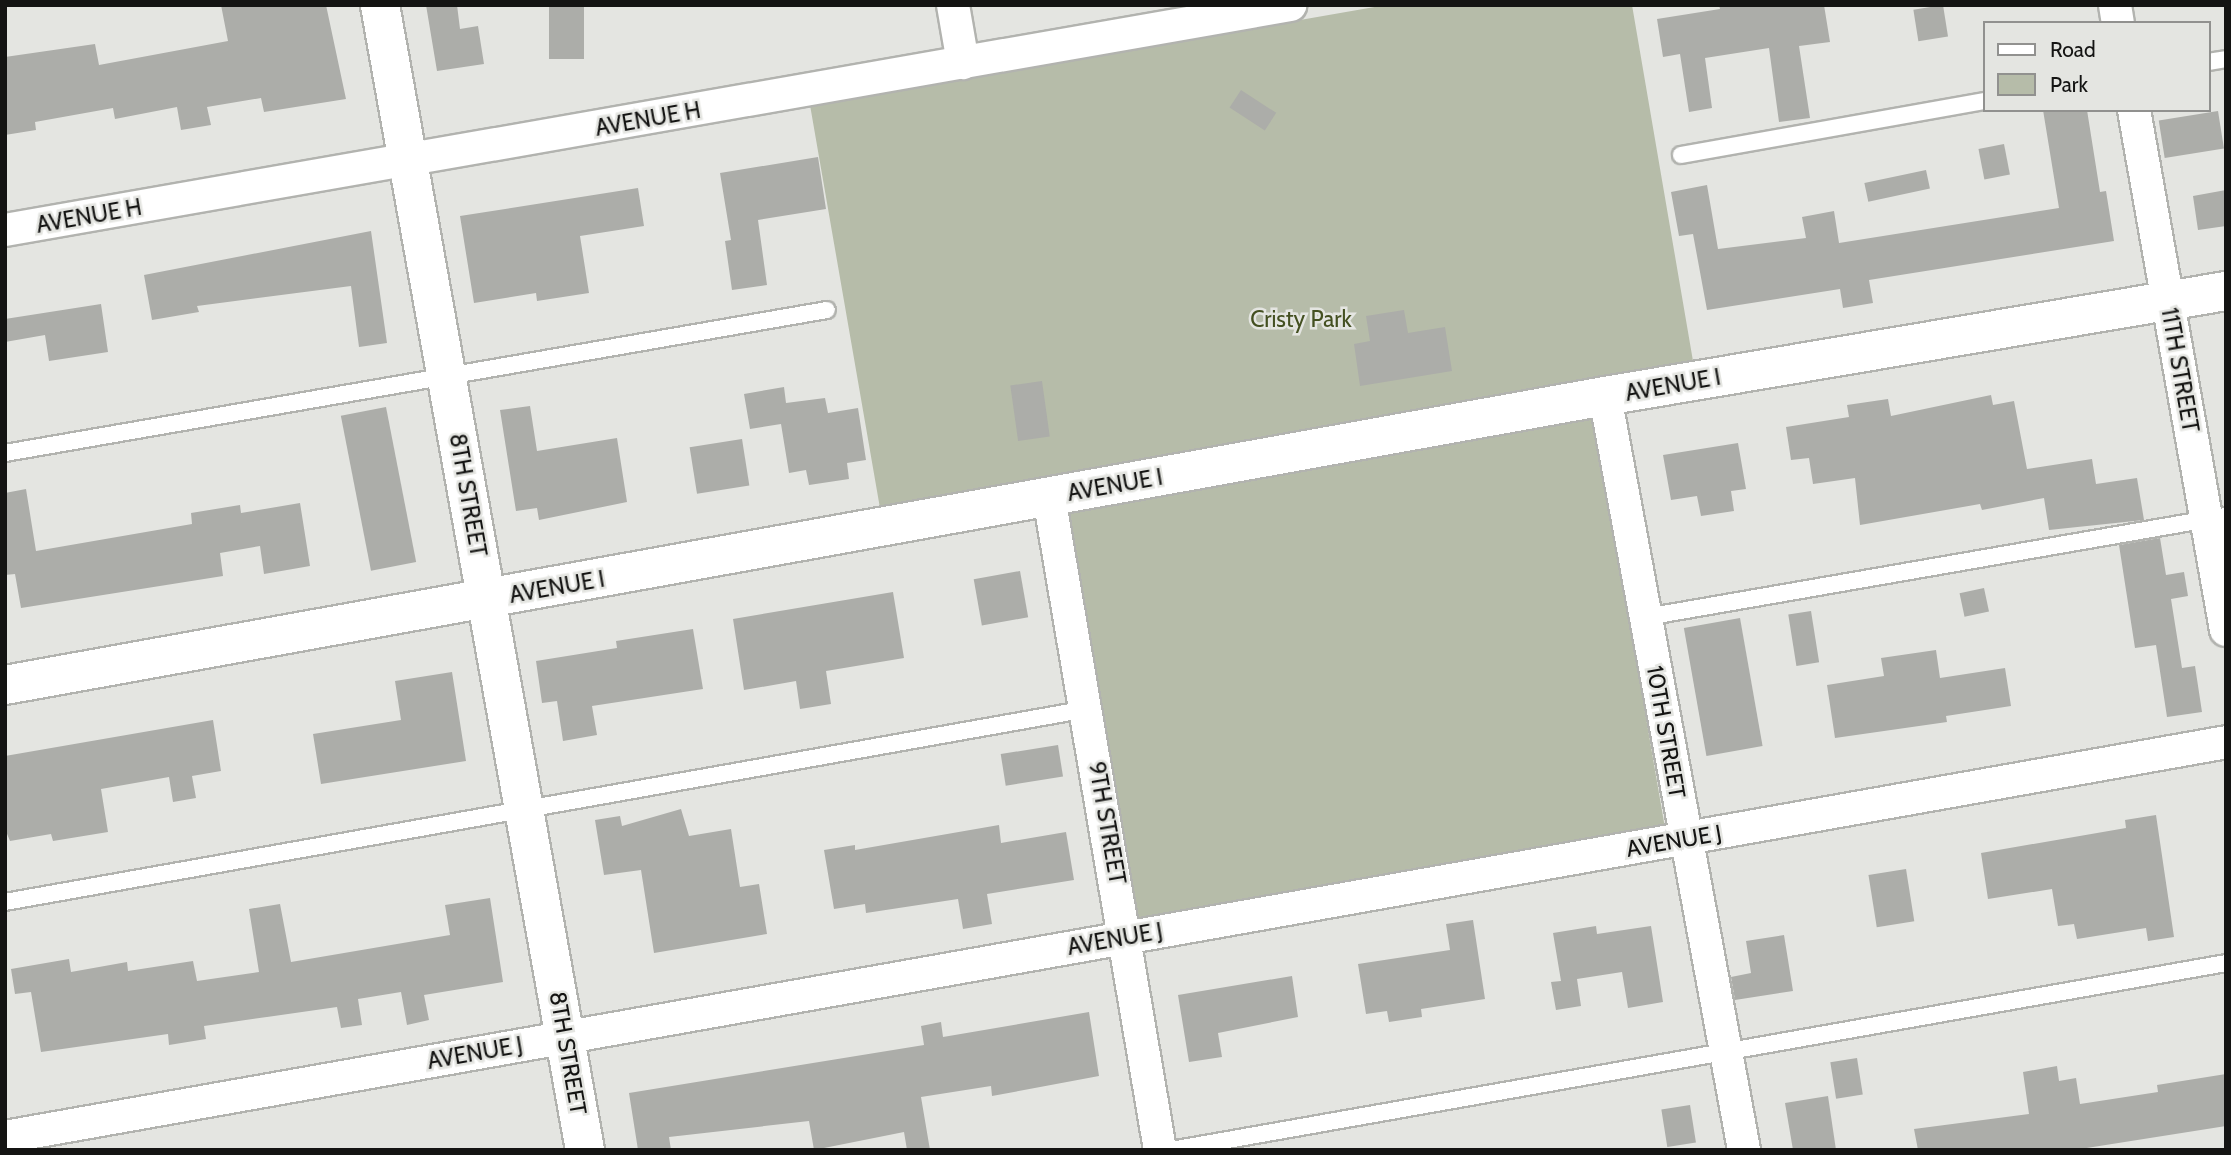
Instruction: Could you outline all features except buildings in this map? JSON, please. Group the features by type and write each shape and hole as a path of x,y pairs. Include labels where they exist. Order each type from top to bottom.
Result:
{"street":[{"name":"8TH STREET","path":"380,5 585,1150"},
{"path":"953,5 963,64"},
{"name":"AVENUE H","path":"5,230 409,162 1290,5"},
{"name":"11TH STREET","path":"2134,112 2168,301 2216,517 2226,630"},
{"name":"AVENUE I","path":"5,685 1605,396 2226,291"},
{"name":"10TH STREET","path":"1605,396 1744,1150"},
{"name":"9TH STREET","path":"1049,497 1127,937 1160,1150"},
{"name":"AVENUE J","path":"5,1137 2226,742"}],"lane":[{"path":"1681,155 1982,101"},
{"path":"5,453 827,310"},
{"path":"1646,617 2216,517"},
{"path":"5,902 1087,709"},
{"path":"1171,1150 2226,963"}],"green space":[{"name":"Cristy Park","path":"1386,5 1632,5 1693,361 1588,381 1665,828 1137,921 1058,484 881,514 810,105"}]}
